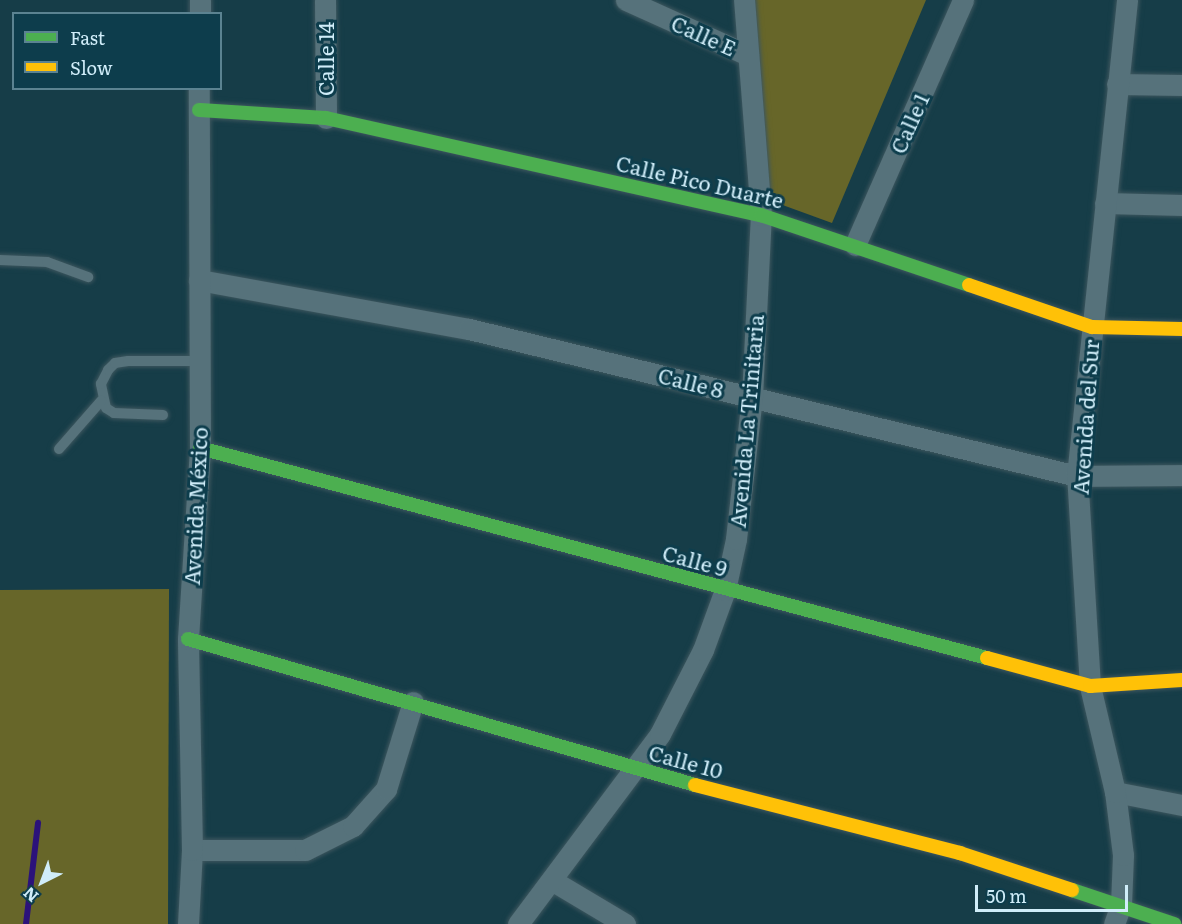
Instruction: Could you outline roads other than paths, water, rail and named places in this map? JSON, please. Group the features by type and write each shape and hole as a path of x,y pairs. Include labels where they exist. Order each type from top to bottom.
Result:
{"street":[{"name":"Calle 14","path":"325,0 326,118"},
{"name":"Calle E","path":"627,0 748,55"},
{"name":"Avenida La Trinitaria","path":"518,924 636,770 681,696 725,590 736,539 752,397 760,215 744,0"},
{"name":"Calle 1","path":"855,245 963,0"},
{"name":"Avenida del Sur","path":"1118,915 1123,855 1115,792 1090,686 1077,476 1127,0"},
{"path":"1117,84 1182,85"},
{"name":"Calle Pico Duarte","path":"199,99 326,118 760,215 855,245 1092,327 1182,329"},
{"name":"Avenida México","path":"188,924 192,850 188,639 200,448 199,99"},
{"path":"1105,202 1182,205"},
{"name":"Calle 8","path":"199,280 469,329 1077,476 1182,475"},
{"name":"Calle 9","path":"200,448 1090,686 1182,680"},
{"name":"Calle 10","path":"188,639 413,702 636,770 960,853 1118,915 1174,924"},
{"path":"192,850 305,850 353,826 386,789 413,702"},
{"path":"1115,792 1182,805"},
{"path":"553,881 625,924"}],"lane":[{"path":"0,260 47,262 88,277"},
{"path":"59,449 101,401 101,384 115,363 200,360"},
{"path":"101,401 114,413 163,415"}],"waterway":[{"path":"26,924 38,823"}]}
